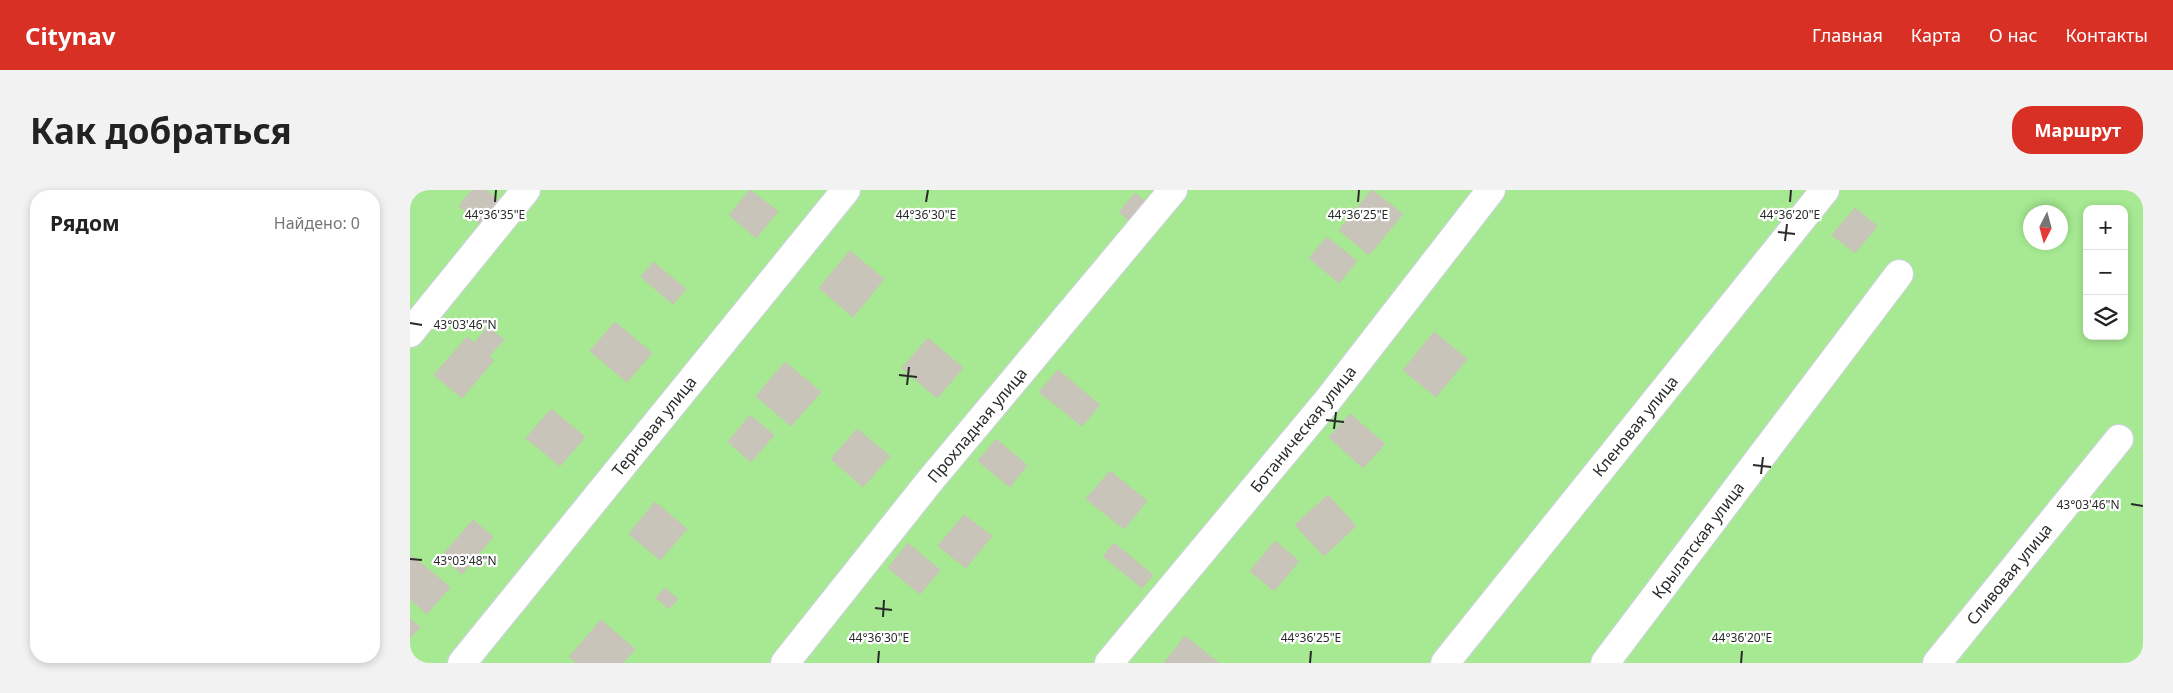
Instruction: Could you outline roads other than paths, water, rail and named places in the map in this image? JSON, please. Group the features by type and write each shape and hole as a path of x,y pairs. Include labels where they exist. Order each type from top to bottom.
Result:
{"street":[{"path":"410,333 526,190"},
{"name":"Терновая улица","path":"462,663 846,190"},
{"name":"Прохладная улица","path":"785,663 929,482 1173,190"},
{"name":"Ботаническая улица","path":"1108,663 1328,400 1491,190"},
{"name":"Кленовая улица","path":"1446,663 1825,190"},
{"name":"Крылатская улица","path":"1605,663 1899,274"},
{"name":"Сливовая улица","path":"1937,663 2119,439"}]}
